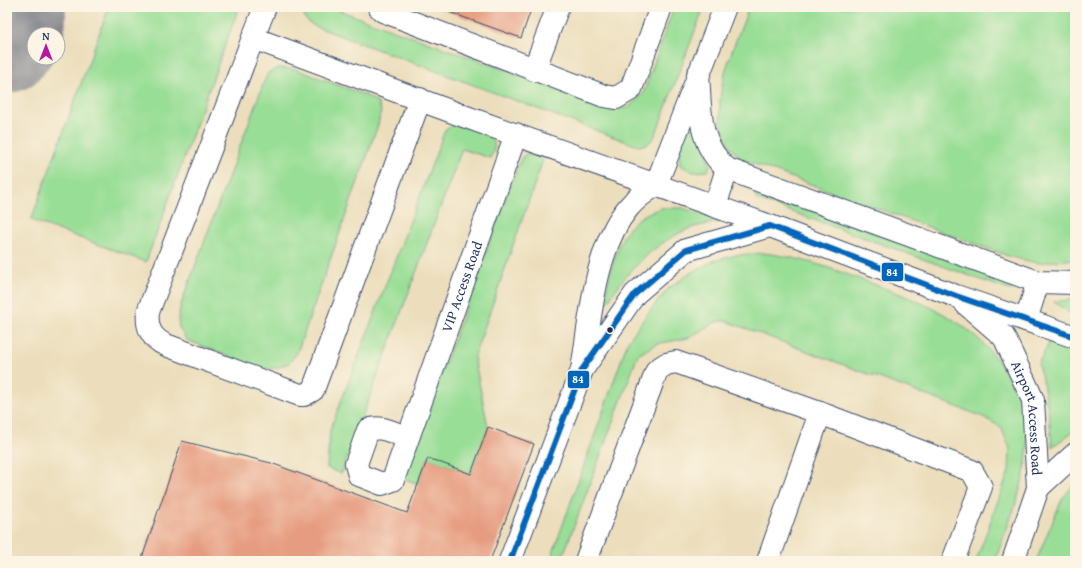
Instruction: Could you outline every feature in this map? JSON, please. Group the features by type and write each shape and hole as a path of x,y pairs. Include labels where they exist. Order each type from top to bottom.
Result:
{"main road":[{"path":"265,7 148,312 148,325 154,339 300,395 309,393 315,386 420,100"},
{"path":"379,7 383,11 534,70 604,96 616,98 631,89 661,7"},
{"path":"534,70 558,7"},
{"path":"510,561 582,370 594,295 602,259 618,222 628,208 640,195 656,185 725,7"},
{"name":"Airport Access Road","path":"253,38 770,226 956,296 1075,337"},
{"path":"698,74 703,135 716,159 727,168 1038,282 1075,283"},
{"name":"VIP Access Road","path":"408,438 516,134"},
{"path":"715,206 727,168"},
{"path":"582,370 635,294 686,250 770,226"},
{"path":"1026,320 1038,282"},
{"name":"Airport Access Road","path":"956,296 1004,336 1033,400 1038,488 1013,561"},
{"path":"586,561 656,370 666,364 676,362 820,413 972,471 981,487 953,561"},
{"path":"768,561 820,413"},
{"path":"1038,488 1075,454"}],"green space":[{"path":"109,7 239,7 146,262 31,220"},
{"path":"300,7 338,7 338,10 613,109 628,108 643,94 674,7 704,7 655,136 648,144 638,146 314,26 306,20"},
{"path":"749,7 1075,7 1075,259 1037,263 1011,257 741,159 728,143 722,126 720,109 721,92 725,74"},
{"path":"277,68 295,69 367,96 378,103 381,111 378,125 297,353 289,363 277,368 260,369 187,340 179,328 178,318 181,304 264,82 268,73"},
{"path":"694,105 710,165 708,171 693,172 680,165 679,148"},
{"path":"454,125 470,128 492,139 494,143 494,151 490,158 462,149 341,474 327,468 330,430 445,130"},
{"path":"529,152 538,153 543,160 474,357 488,427 471,474 428,458 418,484 403,478 517,168 522,157"},
{"path":"760,190 1012,284 1014,288 1009,290 756,199 755,193"},
{"path":"660,208 683,208 722,222 690,228 673,236 661,244 638,263 628,274 603,309 614,259 625,235 632,225 641,217"},
{"path":"763,253 789,257 827,267 909,297 929,306 966,329 983,343 997,360 1017,394 1024,412 1027,435 1027,454 1020,490 995,561 976,561 1009,471 1010,449 1001,427 981,416 726,321 719,321 688,338 656,344 638,355 561,561 550,561 628,341 651,309 669,288 690,273 713,261 736,255"},
{"path":"1075,299 1075,317 1054,302"},
{"path":"1050,341 1075,351 1075,430 1052,447 1047,405 1038,364"},
{"path":"1075,483 1075,549 1070,561 1036,561 1062,499"}],"building":[{"path":"446,7 532,7 521,38 446,11"},
{"path":"488,427 534,444 490,561 141,561 182,441 271,463 407,513 428,458 471,474"}],"taxiway":[{"path":"7,49 20,29 22,18 20,7"}],"transit line":[{"name":"84","path":"510,561 582,370 635,294 686,250 770,226 956,296 1075,337"}]}
